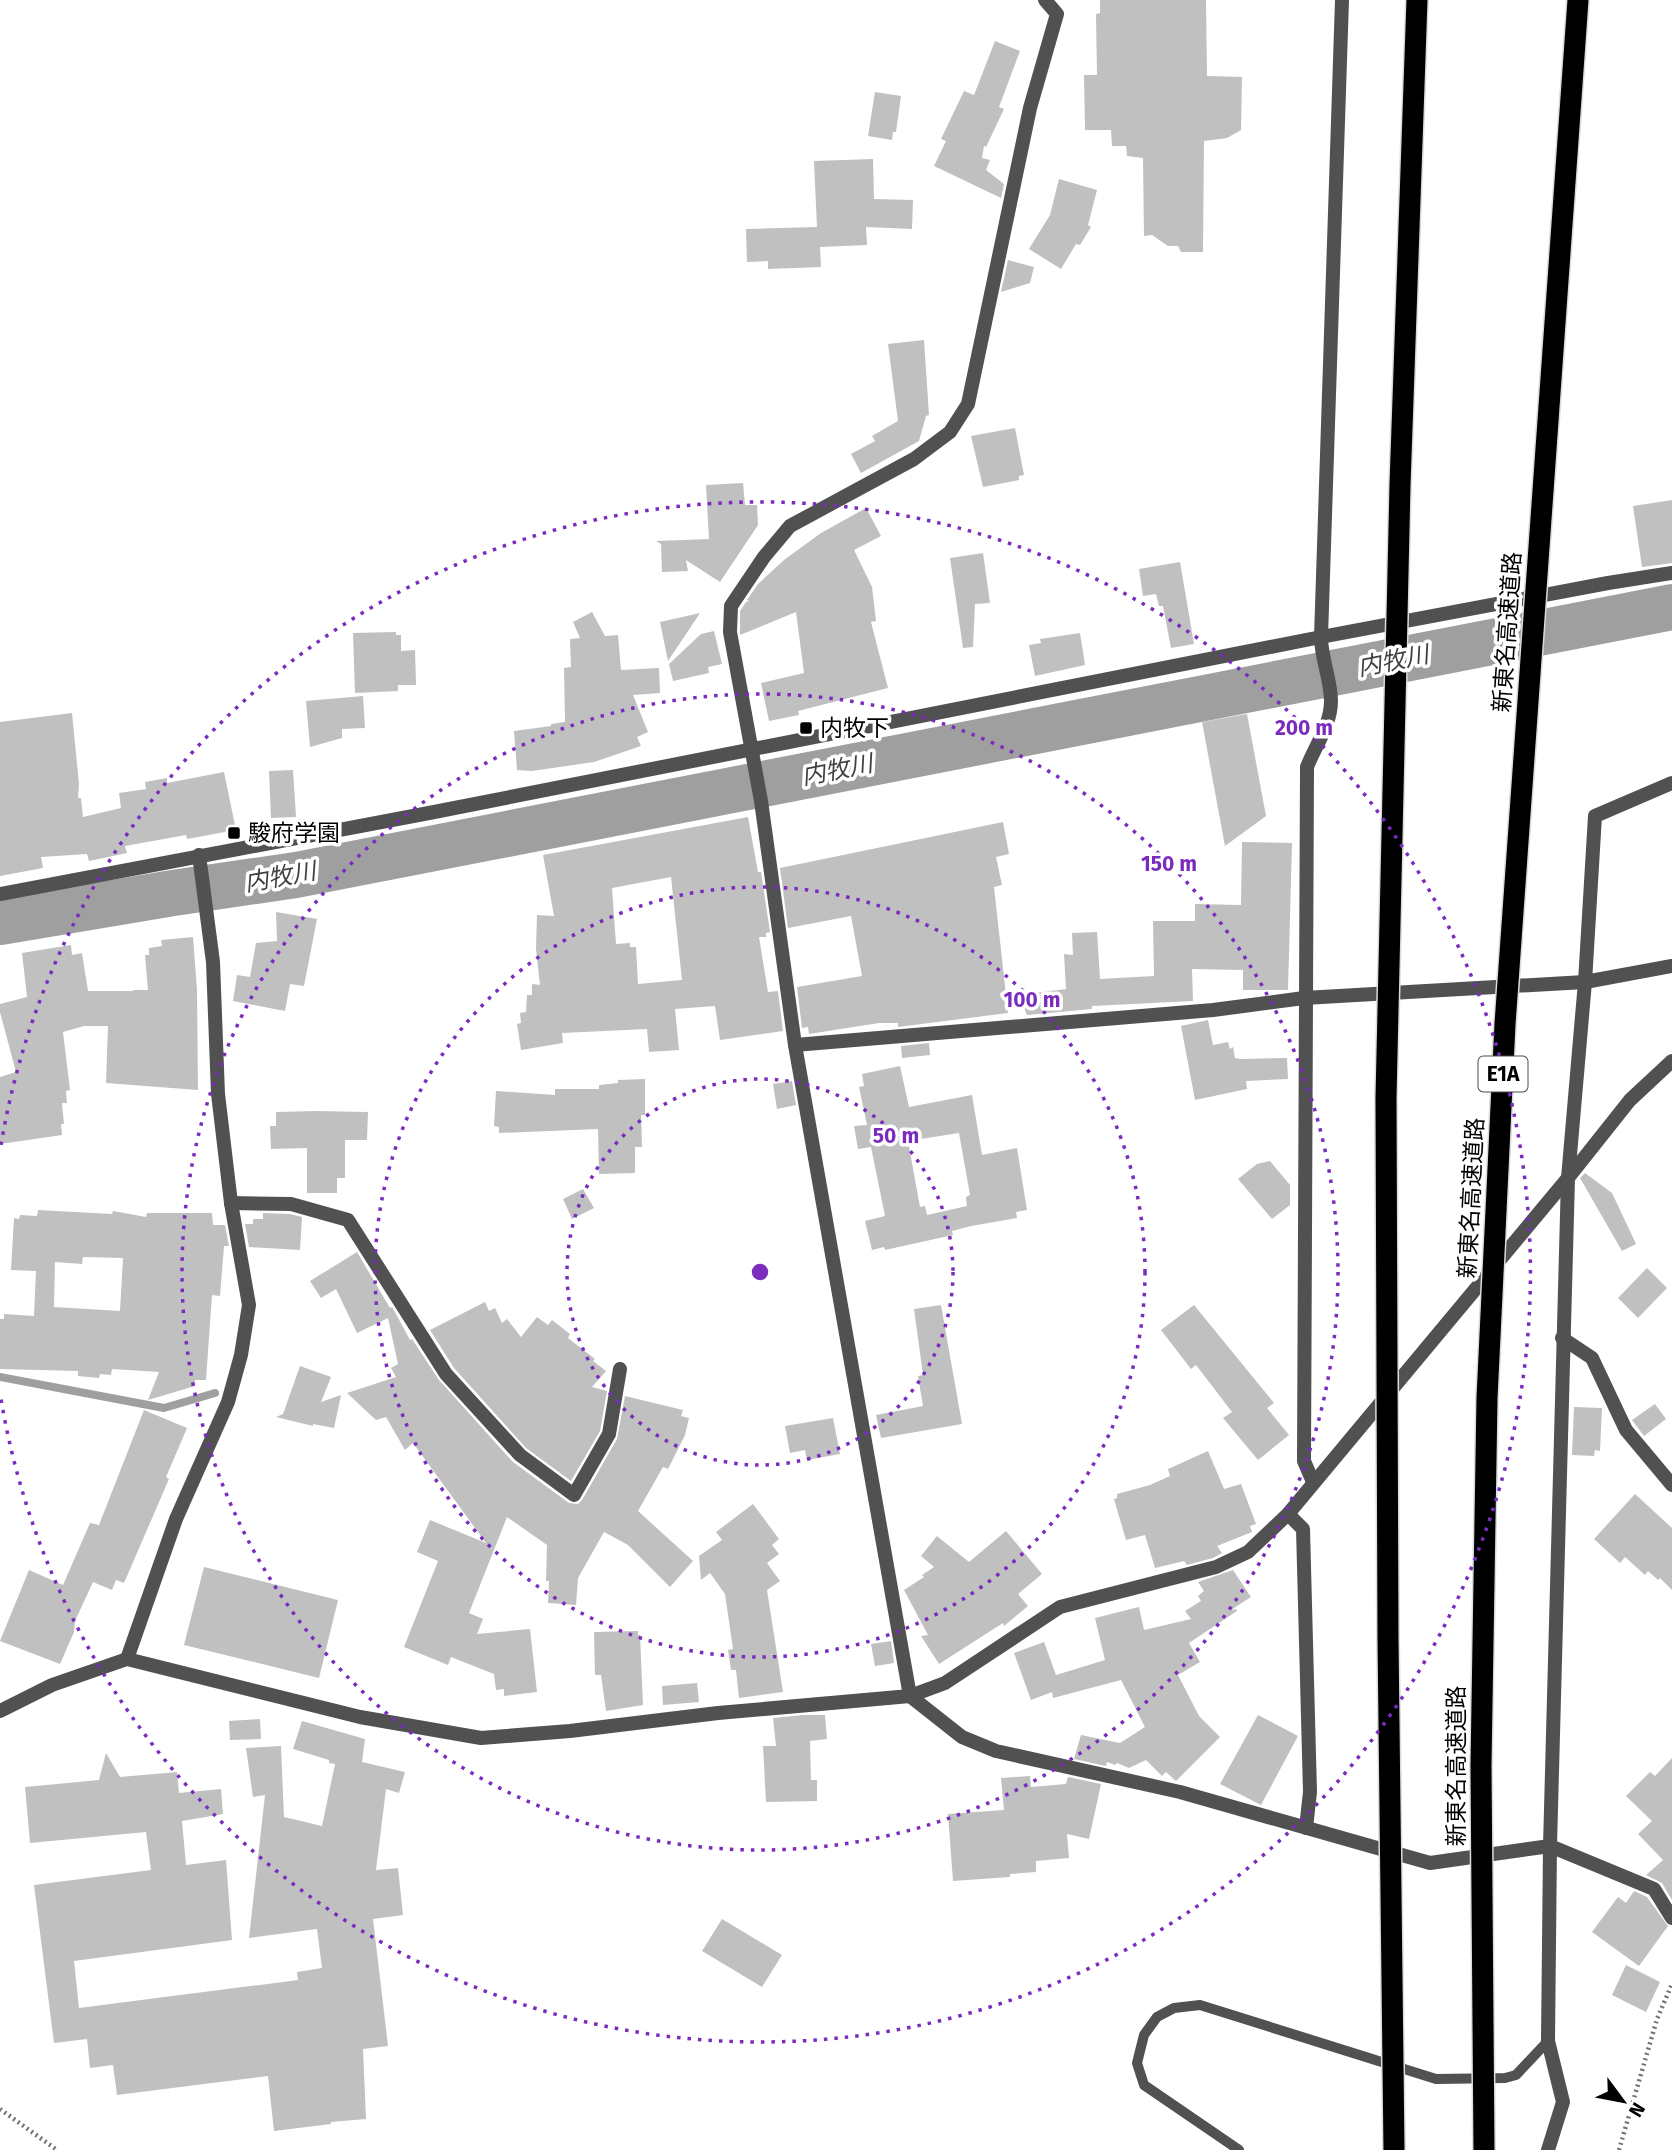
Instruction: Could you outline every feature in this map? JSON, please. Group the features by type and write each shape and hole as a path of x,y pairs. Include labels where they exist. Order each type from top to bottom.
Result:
{"highway":[{"path":"1394,2150 1388,1638 1386,1098 1399,485 1417,0"},
{"name":"新東名高速道路","path":"1485,2150 1481,1765 1487,1398 1506,1010 1578,0"}],"street":[{"path":"1045,0 1057,14 1030,108 968,404 950,432 914,459 790,526 764,557 731,606 730,632 761,801 795,1045 910,1696 962,1737 996,1751 1180,1792 1430,1863 1550,1846 1654,1889 1672,1918"},
{"path":"1313,1482 1304,1461 1307,767 1329,721 1331,700 1321,644 1342,0"},
{"path":"0,894 429,813 753,757 1321,644 1608,583 1672,573"},
{"path":"1548,2150 1563,2102 1548,2041 1562,1338 1568,1178 1595,816 1672,783"},
{"path":"127,1659 176,1519 228,1402 241,1355 249,1306 231,1203 218,1094 213,962 199,855"},
{"path":"795,1045 1213,1010 1304,998 1584,982 1672,966"},
{"path":"0,1711 52,1685 127,1659 360,1717 481,1738 910,1696 945,1683 1060,1607 1216,1567 1248,1552 1288,1514 1630,1100 1672,1061"},
{"path":"231,1203 290,1204 348,1220 446,1374 520,1455 575,1495 609,1434 620,1369"},
{"path":"1562,1338 1592,1358 1626,1430 1672,1485"},
{"path":"1288,1514 1303,1529 1310,1792 1306,1828"}],"lane":[{"path":"1240,2150 1144,2085 1137,2063 1144,2035 1157,2017 1174,2008 1200,2005 1436,2079 1505,2078 1516,2075 1548,2041"}],"path":[{"path":"1619,2150 1657,2019 1672,1984"},
{"path":"0,2109 57,2150"}],"building":[{"path":"1100,0 1206,0 1207,76 1242,77 1241,130 1227,138 1204,141 1203,252 1181,252 1178,246 1168,246 1152,235 1144,236 1143,158 1127,156 1126,146 1112,146 1111,130 1085,130 1084,75 1097,75 1096,14 1100,13"},
{"path":"995,41 1020,51 999,107 1004,109 986,147 984,146 982,158 990,160 986,170 1004,184 1001,198 934,166 946,141 941,139 964,91 974,95"},
{"path":"875,92 901,96 896,132 893,132 892,140 868,136"},
{"path":"873,159 874,199 913,200 912,229 866,227 867,245 820,247 821,267 768,269 768,261 747,262 746,229 817,227 814,161"},
{"path":"1059,179 1097,190 1088,225 1091,227 1080,245 1076,244 1061,269 1029,249 1050,215"},
{"path":"1008,260 1034,267 1030,283 1001,292"},
{"path":"924,340 929,415 926,416 919,441 861,473 851,454 875,441 872,436 898,421 888,344"},
{"path":"1015,428 1024,475 1019,476 1019,480 983,487 971,436"},
{"path":"743,483 745,505 757,505 758,525 720,582 686,560 688,571 662,572 661,544 656,541 709,539 706,485"},
{"path":"1672,500 1672,563 1642,567 1633,506"},
{"path":"866,508 881,536 854,550 872,587 876,621 871,622 888,688 798,711 799,715 769,721 761,683 804,673 796,612 740,635 740,611 758,584 784,560 821,533"},
{"path":"983,553 990,603 975,604 973,647 963,648 950,558"},
{"path":"1180,562 1194,644 1171,648 1163,606 1159,606 1156,594 1143,596 1139,569"},
{"path":"592,612 605,636 618,635 621,670 659,668 660,693 633,695 648,732 637,737 641,746 594,762 532,771 517,770 514,731 565,722 564,668 571,667 570,639 580,638 573,622"},
{"path":"700,613 668,661 660,622"},
{"path":"714,631 722,664 708,667 709,673 673,681 669,664 701,634"},
{"path":"396,632 396,635 401,635 401,651 415,650 416,685 398,685 398,691 355,693 353,633"},
{"path":"1080,633 1085,665 1035,676 1029,645 1041,643 1040,639"},
{"path":"363,696 365,728 342,729 342,738 310,747 306,701"},
{"path":"72,713 78,798 81,798 83,817 121,808 119,793 146,789 145,782 167,778 167,783 224,772 236,830 187,839 186,835 125,846 127,853 89,861 87,854 41,857 43,868 0,876 0,722"},
{"path":"1247,714 1266,816 1225,846 1202,722"},
{"path":"293,770 296,817 271,818 269,771"},
{"path":"748,817 758,872 761,872 770,932 766,933 766,937 759,937 768,992 778,991 783,1031 720,1040 715,1006 675,1009 679,1050 649,1052 647,1029 562,1033 563,1043 521,1050 517,1024 521,1023 520,1013 526,1012 527,995 532,995 532,984 540,985 536,949 537,915 554,916 543,855","holes":["671,877 682,980 638,984 636,947 630,947 630,943 616,944 612,888"]},
{"path":"1003,822 1009,854 996,857 1002,885 994,887 1008,1013 898,1027 898,1023 879,1023 809,1034 808,1027 802,1028 797,987 862,976 851,916 788,928 780,868"},
{"path":"1242,842 1292,843 1288,990 1243,990 1243,970 1192,969 1193,1001 1092,1006 1092,1009 1027,1015 1019,995 1066,989 1064,954 1073,955 1072,933 1097,932 1100,979 1154,976 1153,921 1195,921 1195,904 1241,905"},
{"path":"276,912 317,919 304,986 290,984 285,1011 233,1001 237,975 250,977 256,943 277,941"},
{"path":"193,937 197,990 198,1090 106,1083 108,1026 84,1026 63,1032 70,1090 66,1091 67,1103 62,1103 62,1135 0,1144 0,1077 16,1072 0,1004 27,997 22,953 71,945 72,955 82,953 88,991 148,990 145,955 149,955 149,948 162,946 161,940"},
{"path":"1208,1020 1213,1045 1228,1042 1230,1049 1233,1047 1235,1058 1287,1058 1288,1079 1246,1081 1247,1089 1195,1100 1181,1026"},
{"path":"929,1043 930,1055 902,1058 901,1046"},
{"path":"900,1066 909,1107 972,1095 982,1155 1017,1148 1027,1210 1016,1212 1017,1218 952,1231 953,1235 885,1250 884,1247 872,1250 865,1221 885,1216 871,1147 858,1149 854,1126 867,1125 859,1087 864,1086 862,1074","holes":["959,1133 970,1195 966,1197 967,1206 927,1215 925,1206 920,1207 908,1141"]},
{"path":"645,1079 645,1115 641,1115 642,1147 635,1147 635,1173 599,1174 598,1129 499,1133 499,1127 494,1126 496,1091 555,1095 555,1089 599,1089 599,1085 618,1083 618,1080"},
{"path":"792,1081 796,1105 777,1109 773,1084"},
{"path":"276,1112 368,1112 367,1140 345,1140 345,1178 337,1178 337,1193 307,1193 307,1148 271,1149 270,1126 276,1126"},
{"path":"1270,1161 1290,1185 1290,1205 1272,1219 1238,1179 1257,1164"},
{"path":"1585,1173 1612,1193 1636,1244 1622,1251 1580,1178"},
{"path":"583,1189 594,1208 572,1219 563,1199"},
{"path":"38,1210 112,1214 113,1211 146,1217 147,1213 212,1213 213,1225 225,1225 229,1246 224,1246 220,1296 212,1295 206,1380 195,1380 195,1386 148,1400 159,1372 112,1369 111,1375 100,1374 99,1378 78,1376 78,1371 0,1369 0,1319 4,1319 4,1314 34,1316 36,1271 11,1270 14,1218 19,1219 20,1215 37,1216","holes":["83,1257 123,1258 120,1311 54,1307 55,1262 82,1264"]},
{"path":"263,1213 302,1217 300,1250 249,1247 245,1224 253,1224 253,1219 263,1219"},
{"path":"357,1252 410,1340 412,1339 439,1380 513,1462 569,1503 578,1504 582,1500 617,1439 625,1396 683,1410 681,1416 689,1418 685,1435 668,1469 663,1467 638,1511 693,1561 670,1587 628,1545 604,1532 578,1578 576,1605 548,1603 547,1545 507,1517 469,1613 483,1619 477,1634 530,1629 537,1692 504,1696 504,1689 496,1690 494,1674 451,1657 448,1665 404,1647 438,1561 417,1552 430,1520 486,1543 413,1443 405,1450 386,1417 376,1420 347,1393 396,1377 391,1368 398,1364 388,1318 357,1333 336,1289 321,1298 310,1281"},
{"path":"1647,1268 1667,1288 1638,1318 1618,1298"},
{"path":"485,1302 489,1311 495,1308 502,1323 507,1319 521,1337 537,1317 548,1325 552,1320 570,1334 568,1338 606,1371 592,1387 607,1391 600,1431 571,1481 526,1448 454,1368 430,1330"},
{"path":"941,1305 962,1424 881,1438 876,1415 923,1406 918,1376 923,1375 914,1309"},
{"path":"1194,1305 1274,1403 1267,1408 1289,1435 1258,1460 1223,1418 1232,1412 1196,1365 1191,1369 1161,1330"},
{"path":"300,1366 331,1377 321,1402 341,1395 334,1428 276,1417 283,1414"},
{"path":"1655,1404 1666,1419 1644,1436 1632,1420"},
{"path":"1574,1407 1602,1408 1600,1451 1595,1450 1594,1456 1572,1455"},
{"path":"144,1410 187,1428 166,1477 169,1479 124,1583 116,1580 112,1590 93,1582 75,1621 74,1632 60,1664 0,1641 29,1570 63,1585 90,1523 99,1525"},
{"path":"833,1418 840,1454 807,1460 805,1450 790,1453 785,1426"},
{"path":"1208,1451 1224,1489 1241,1484 1256,1524 1250,1526 1252,1532 1217,1546 1222,1553 1213,1558 1187,1565 1184,1561 1155,1568 1145,1535 1126,1540 1114,1499 1117,1494 1170,1476 1168,1469"},
{"path":"1635,1494 1672,1528 1672,1590 1648,1571 1645,1575 1625,1557 1620,1563 1594,1539"},
{"path":"753,1504 779,1539 772,1545 779,1554 767,1563 780,1581 767,1590 783,1692 739,1698 736,1670 731,1670 728,1650 733,1649 725,1594 710,1573 701,1580 699,1556 722,1540 716,1532"},
{"path":"1006,1531 1042,1574 1018,1594 1028,1606 1004,1626 1003,1623 939,1664 921,1636 928,1635 904,1590 934,1567 921,1556 937,1536 969,1562"},
{"path":"204,1567 338,1600 319,1678 184,1645"},
{"path":"1233,1570 1251,1597 1231,1610 1237,1611 1189,1643 1200,1662 1178,1675 1199,1716 1220,1737 1176,1781 1166,1772 1162,1776 1146,1760 1129,1768 1117,1763 1115,1765 1107,1762 1106,1766 1074,1759 1081,1735 1120,1743 1145,1727 1121,1680 1053,1698 1052,1692 1031,1700 1014,1653 1044,1642 1056,1675 1105,1660 1095,1618 1139,1607 1144,1630 1191,1619 1185,1611 1201,1601 1198,1596 1204,1591 1198,1582"},
{"path":"638,1631 643,1705 606,1711 601,1675 595,1675 594,1632"},
{"path":"891,1641 894,1663 875,1666 871,1644"},
{"path":"697,1683 699,1702 663,1705 662,1686"},
{"path":"825,1715 827,1739 810,1741 811,1780 817,1780 817,1801 766,1802 763,1746 776,1746 773,1718"},
{"path":"1258,1715 1298,1736 1261,1805 1220,1784"},
{"path":"260,1719 261,1739 230,1740 229,1721"},
{"path":"302,1721 365,1739 362,1762 405,1772 399,1793 386,1789 376,1870 398,1868 403,1915 373,1919 388,2046 363,2049 366,2119 274,2131 268,2076 117,2095 113,2065 90,2068 87,2039 54,2043 34,1885 151,1870 146,1832 30,1843 25,1787 99,1780 106,1753 120,1777 177,1772 179,1793 221,1789 223,1814 182,1821 186,1865 226,1860 232,1940 74,1961 79,2008 298,1980 297,1972 322,1968 317,1929 249,1938 265,1795 253,1797 246,1748 281,1746 284,1817 322,1826 335,1764 293,1749"},
{"path":"1672,1758 1672,1900 1662,1883 1646,1875 1663,1860 1638,1834 1652,1821 1626,1796 1650,1772 1655,1776"},
{"path":"1030,1776 1031,1787 1066,1784 1068,1777 1101,1784 1089,1839 1067,1834 1069,1858 1036,1861 1036,1872 1010,1874 1010,1877 953,1881 948,1814 1004,1810 1001,1778"},
{"path":"1634,1891 1647,1897 1668,1926 1639,1966 1592,1932 1618,1897 1626,1903"},
{"path":"722,1919 782,1955 762,1987 702,1951"},
{"path":"1626,1965 1660,1982 1646,2012 1612,1995"}],"waterway":[{"name":"内牧川","path":"0,922 296,875 1672,607"},
{"path":"0,1377 164,1408 215,1393"}],"place":[{"name":"内牧下","path":"806,728"},
{"name":"駿府学園","path":"234,833"}]}
